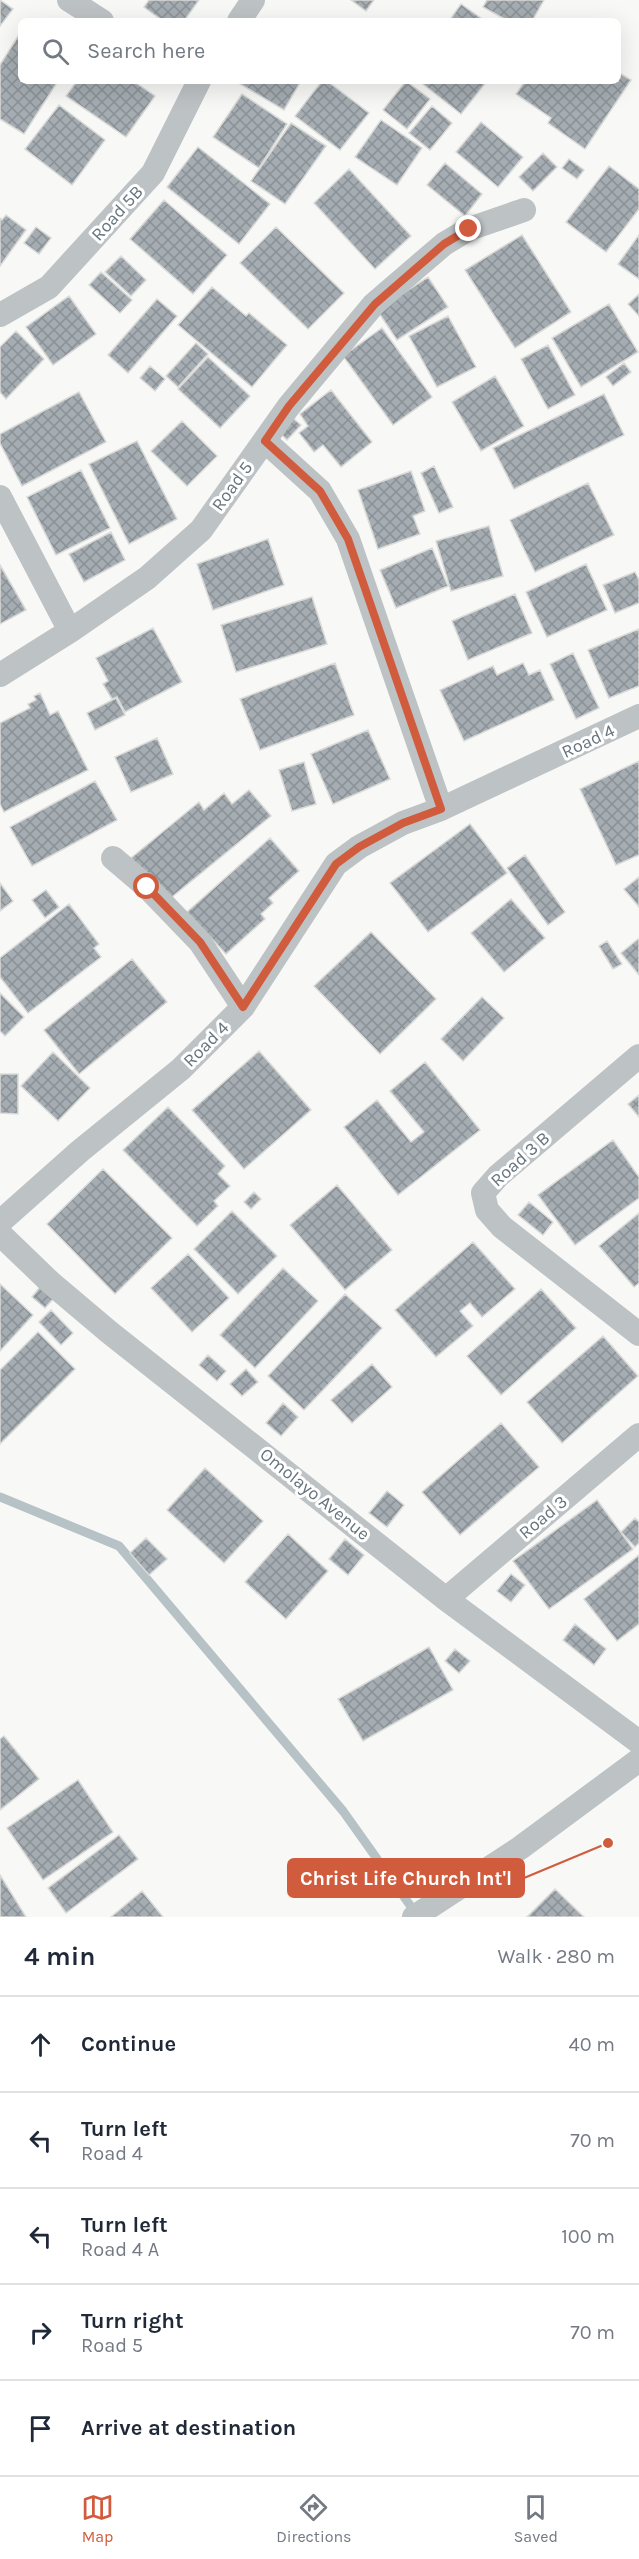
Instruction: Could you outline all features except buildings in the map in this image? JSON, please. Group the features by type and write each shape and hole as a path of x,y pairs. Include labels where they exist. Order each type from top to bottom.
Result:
{"street":[{"path":"69,0 97,18"},
{"path":"241,18 253,0"},
{"name":"Road 5B","path":"0,315 49,287 153,173 197,84"},
{"name":"Road 5","path":"0,675 70,631 147,578 201,530 289,406 375,304 444,244 469,229 524,210"},
{"path":"265,441 320,491 348,539 441,809"},
{"path":"0,497 70,631"},
{"name":"Road 4","path":"0,1222 80,1151 182,1069 243,1007 336,864 359,847 403,823 441,809 639,716"},
{"path":"113,858 147,887 200,942 243,1007"},
{"name":"Road 3 B","path":"639,1056 498,1176 483,1193 487,1210 502,1227 639,1334"},
{"name":"Omolayo Avenue","path":"0,1234 51,1283 109,1332 446,1599 639,1742"},
{"name":"Road 3","path":"446,1599 639,1435"},
{"path":"418,1915 520,1848 639,1760"}],"waterway":[{"path":"0,1497 119,1546 343,1811 417,1915"}],"place":[{"name":"Christ Life Church Int'l","path":"608,1843"}],"route":[{"path":"147,887 200,942 243,1007 336,864 359,847 403,823 441,809 348,539 320,491 265,441 289,406 375,304 418,269 444,244 469,229"}]}
